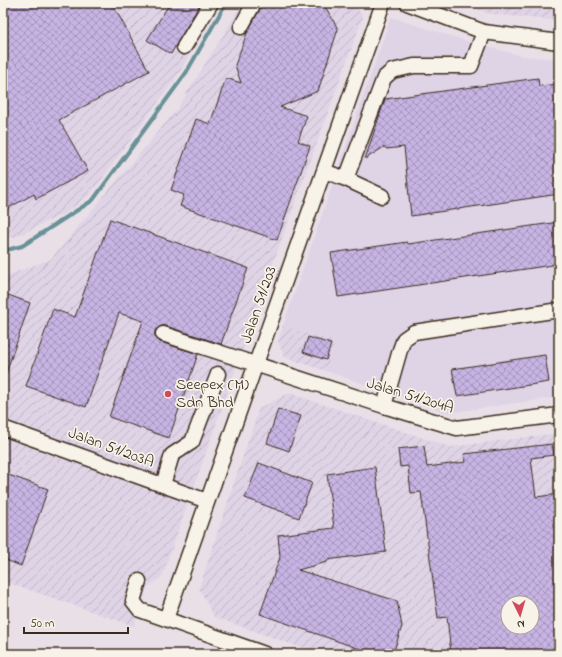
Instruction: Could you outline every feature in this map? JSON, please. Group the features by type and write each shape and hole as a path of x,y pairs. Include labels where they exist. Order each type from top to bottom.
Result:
{"street":[{"path":"184,47 211,3"},
{"path":"241,27 254,3"},
{"name":"Jalan 51/203","path":"166,619 383,3"},
{"path":"408,3 484,32 559,42"},
{"path":"346,179 384,78 392,71 414,66 471,66 484,32"},
{"path":"324,171 346,179 382,196"},
{"path":"384,406 404,339 414,332 559,310"},
{"name":"Jalan 51/204A","path":"163,334 384,406 457,428 559,415"},
{"path":"163,485 172,455 192,442 218,374"},
{"name":"Jalan 51/203A","path":"3,428 207,501"},
{"path":"139,581 133,601 140,610 265,654"}],"shaded area":[{"path":"3,3 219,3 178,75 90,195 65,213 18,236 3,239"},
{"path":"243,3 351,3 356,6 363,17 272,266 162,577 147,588 134,626 3,581 3,277 51,259 177,109"},
{"path":"459,3 559,3 559,21 491,14"},
{"path":"391,17 463,40 522,56 559,59 559,397 448,413 326,371 335,341 283,326"},
{"path":"283,326 335,341 326,371 284,357 278,342"},
{"path":"289,393 450,447 559,433 559,654 319,654 214,617 199,588 259,408"}],"building":[{"path":"3,3 112,3 149,71 59,120 88,171 36,199 34,194 3,211"},
{"path":"170,3 201,3 171,54 147,40"},
{"path":"262,3 312,3 326,8 338,29 318,91 280,107 307,116 298,141 310,146 277,240 180,206 184,195 171,190 196,119 210,124 226,78 241,83 235,65 247,33"},
{"path":"538,78 539,86 559,84 559,194 411,216 404,147 387,149 384,147 365,159 385,99"},
{"path":"110,219 248,268 221,344 166,326 161,326 155,331 155,336 160,342 198,354 169,438 109,417 143,321 119,313 86,407 26,386 53,309 75,317"},
{"path":"559,222 559,264 338,297 331,253 407,242 408,244"},
{"path":"3,293 30,303 5,376 3,376"},
{"path":"308,337 331,344 326,360 303,352"},
{"path":"545,355 549,382 457,396 452,369"},
{"path":"278,409 301,416 289,451 267,443"},
{"path":"552,444 554,455 531,458 536,497 559,494 559,654 451,654 447,617 438,618 421,492 411,493 408,466 400,467 398,449 424,446 427,467 466,462 464,454"},
{"path":"259,463 312,483 299,518 245,498"},
{"path":"375,467 386,552 327,560 327,562 298,570 397,601 402,626 393,654 374,654 260,614 280,557 278,535 334,528 327,474"},
{"path":"3,473 48,489 21,566 3,559"}],"waterway":[{"path":"3,251 22,246 93,200 186,73 226,3"}],"place":[{"name":"Seepex (M) Sdn Bhd","path":"168,394"}]}
